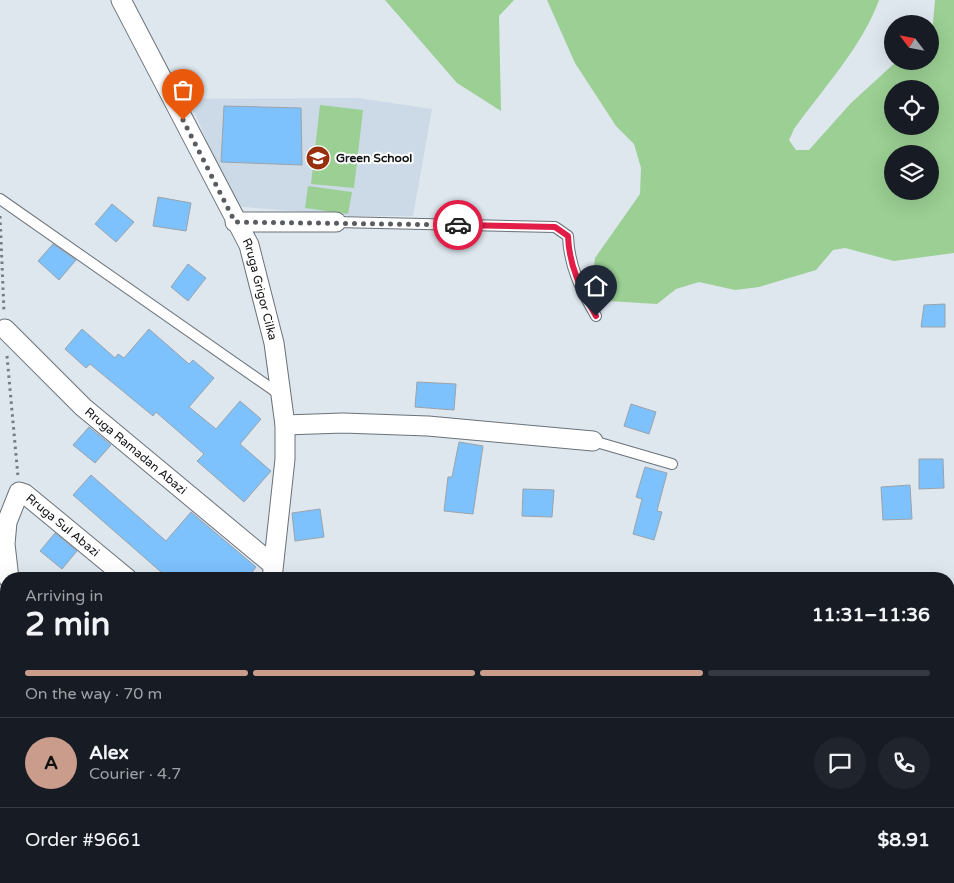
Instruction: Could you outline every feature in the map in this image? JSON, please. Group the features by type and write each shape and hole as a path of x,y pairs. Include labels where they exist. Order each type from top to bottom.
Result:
{"street":[{"name":"Rruga Grigor Cilka","path":"121,0 235,222 249,245 274,343 285,425 285,460 272,572"},
{"path":"235,222 336,222"},
{"name":"Rruga Ramadan Abazi","path":"5,329 83,407 272,572"},
{"path":"285,425 342,423 428,426 593,441"},
{"name":"Rruga Sul Abazi","path":"12,572 5,544 7,522 19,492 25,494 120,572"}],"lane":[{"path":"0,199 282,396"},
{"path":"336,222 555,227 568,236 572,265 581,290 596,316"},
{"path":"593,441 672,464"}],"shaded area":[{"name":"Green School","path":"358,98 432,109 413,216 348,216 234,206 189,99"}],"green space":[{"path":"385,0 514,0 499,16 501,111 457,83"},
{"path":"547,0 879,0 863,34 852,51 794,129 789,140 796,150 809,150 851,103 887,70 939,70 939,15 934,15 935,0 954,0 954,253 894,261 845,248 833,250 816,270 759,287 735,290 699,282 676,289 657,304 608,301 596,296 592,284 595,258 640,194 641,168 634,144 616,126 575,63"},
{"path":"320,105 363,110 354,188 311,184"},
{"path":"308,186 352,192 348,214 305,208"}],"building":[{"path":"224,106 301,108 302,165 221,162"},
{"path":"158,197 191,203 186,231 153,226"},
{"path":"112,204 134,222 116,242 95,224"},
{"path":"53,244 76,260 59,280 38,261"},
{"path":"188,264 206,278 188,301 171,287"},
{"path":"945,304 945,327 921,327 924,305"},
{"path":"82,329 115,358 118,354 124,358 149,329 189,364 193,360 214,378 189,407 216,429 240,401 261,419 240,444 271,471 244,502 197,461 204,454 156,412 153,416 90,364 86,368 65,349"},
{"path":"417,382 456,384 454,410 415,407"},
{"path":"631,404 656,412 649,434 624,426"},
{"path":"89,427 111,445 95,463 73,445"},
{"path":"459,442 483,446 473,514 444,511 448,477 452,477"},
{"path":"919,459 943,459 944,488 919,489"},
{"path":"645,467 667,473 657,511 662,512 654,540 633,534 642,499 636,497"},
{"path":"91,475 166,541 191,512 256,567 252,572 161,572 73,495"},
{"path":"910,485 912,519 883,520 881,487"},
{"path":"523,489 554,490 552,517 522,516"},
{"path":"320,509 324,537 295,541 292,513"},
{"path":"55,533 77,551 62,569 40,551"}],"way so far":[{"path":"183,120 235,222 458,225"}],"place":[{"name":"Green School","path":"318,158"}],"route":[{"path":"458,225 555,227 568,236 569,255 572,265 581,290 596,316"}]}
